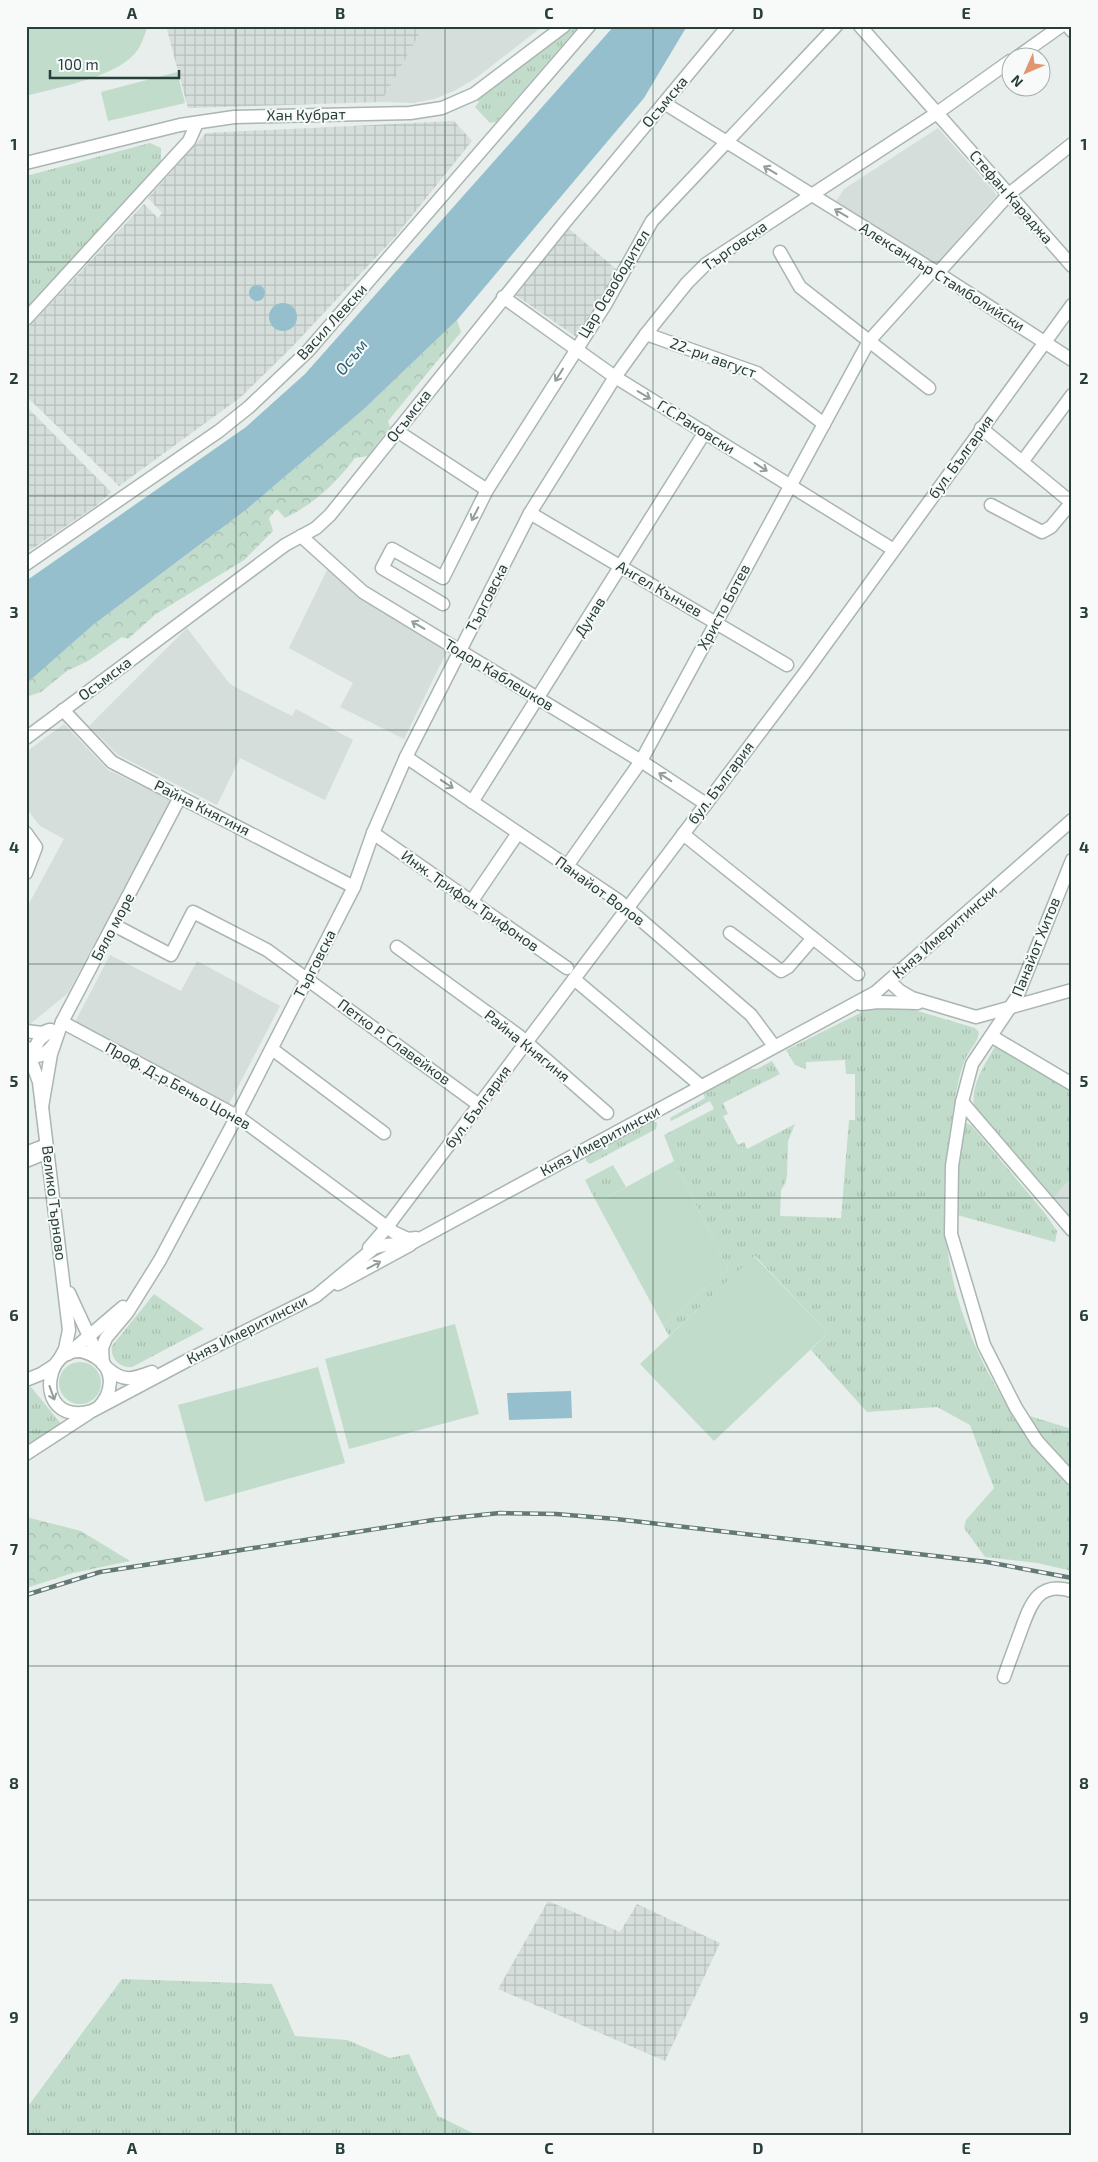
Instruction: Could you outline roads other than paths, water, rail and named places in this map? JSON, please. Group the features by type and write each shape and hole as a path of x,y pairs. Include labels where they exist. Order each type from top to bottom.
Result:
{"street":[{"name":"Хан Кубрат","path":"26,163 104,143 234,117 410,113 442,108 474,94 564,26"},
{"name":"Васил Левски","path":"26,564 220,431 277,381 314,344 588,26"},
{"name":"Осъмска","path":"26,738 285,545 316,528 330,515 503,297 728,26"},
{"name":"Цар Освободител","path":"443,604 382,568 392,549 443,578 487,490 604,305 652,221 836,26"},
{"path":"860,26 932,108"},
{"path":"1030,48 1060,26"},
{"path":"1068,26 1072,31"},
{"name":"Търговска","path":"146,1284 237,1116 354,887 373,833 406,758 530,513 615,377 646,334 687,283 706,264 812,195 932,108 1000,67"},
{"name":"Александър Стамболийски","path":"664,103 936,271 1072,360"},
{"name":"Стефан Караджа","path":"932,108 1072,266"},
{"path":"26,319 189,141 197,123"},
{"path":"936,271 1009,194 1072,144"},
{"path":"780,252 800,287 929,388"},
{"name":"Христо Ботев","path":"567,866 641,761 789,485 869,341 936,271"},
{"name":"Г.С.Раковски","path":"503,297 615,377 894,550"},
{"name":"бул. България","path":"363,1256 388,1227 804,674 1072,305"},
{"name":"22-ри август","path":"646,334 757,372 824,424"},
{"path":"1022,462 1072,395"},
{"path":"981,428 1071,503 1051,528 1042,532 992,505"},
{"path":"397,431 487,490"},
{"name":"Дунав","path":"472,802 705,432"},
{"name":"Ангел Кънчев","path":"530,513 787,665"},
{"name":"Тодор Каблешков","path":"301,536 364,592 641,761 706,804"},
{"name":"Райна Княгиня","path":"63,710 112,762 354,887"},
{"name":"Панайот Волов","path":"406,758 627,908 750,1015 774,1046"},
{"name":"Бяло море","path":"29,1051 39,1040 62,1022 180,797"},
{"name":"Княз Имеритински","path":"26,1454 95,1410 190,1359 316,1296 363,1256 383,1244 400,1245 414,1242 430,1234 876,992 1072,820"},
{"path":"26,833 36,848 26,873"},
{"name":"Инж. Трифон Трифонов","path":"373,833 567,968"},
{"path":"471,902 518,833"},
{"path":"683,834 858,974"},
{"name":"Панайот Хитов","path":"1072,860 1012,1007 972,1064 962,1102 952,1166 951,1234 984,1345 1016,1408 1038,1441 1072,1479"},
{"name":"Петко Р. Славейков","path":"114,925 171,955 193,912 267,950 479,1106"},
{"path":"730,933 781,971 788,967 813,938"},
{"name":"Райна Княгиня","path":"397,946 526,1042 607,1113"},
{"path":"574,979 701,1086"},
{"path":"889,981 900,991 926,1004 1000,1025"},
{"path":"976,1017 1072,990"},
{"path":"849,1007 878,1002 926,1004"},
{"path":"42,1107 45,1080 62,1022"},
{"name":"Проф. Д-р Беньо Цонев","path":"62,1022 237,1116 402,1237 408,1239 430,1234"},
{"path":"26,1031 42,1033 51,1030"},
{"path":"991,1036 1072,1084"},
{"path":"29,1051 39,1056 48,1053 54,1044"},
{"path":"272,1049 384,1133"},
{"name":"Велико Търново","path":"29,1051 38,1082 42,1107 69,1330 65,1349 49,1383 50,1392 54,1400 69,1412 77,1414 95,1410"},
{"path":"962,1102 1072,1230"},
{"path":"27,1157 40,1135 44,1122"},
{"path":"27,1157 41,1147 47,1150"},
{"path":"27,1157 43,1170 50,1181"},
{"path":"316,1296 414,1242"},
{"path":"64,1282 103,1364 110,1386 104,1402 95,1410"},
{"path":"26,1380 41,1374 89,1336 120,1311 146,1284"},
{"path":"103,1364 102,1348 106,1338 127,1313 146,1284"},
{"path":"74,1304 84,1317 93,1321 120,1311"},
{"path":"59,1360 73,1353 83,1352 92,1355 116,1376 132,1378 190,1359"},
{"path":"1004,1677 1031,1604 1044,1591 1059,1587 1072,1591"}],"water":[{"name":"Осъм","path":"614,26 687,26 644,98 457,320 364,409 247,509 93,625 26,684 26,581 246,427 305,374"},
{"path":"254,285 260,285 265,290 263,299 254,301 249,296 249,290"},
{"path":"283,303 293,307 297,317 293,327 283,331 273,327 269,317 273,307"},
{"path":"571,1391 572,1418 509,1420 507,1393"}],"railway":[{"path":"26,1595 100,1572 433,1520 500,1513 556,1514 616,1519 987,1562 1072,1578"}]}
